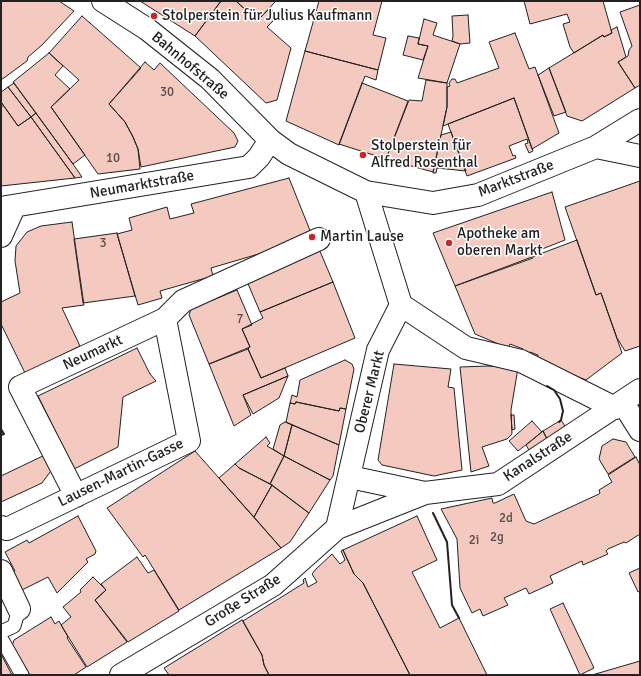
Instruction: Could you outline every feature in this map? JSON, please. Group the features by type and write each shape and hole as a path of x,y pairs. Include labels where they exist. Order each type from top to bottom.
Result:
{"street":[{"name":"Bahnhofstraße","path":"102,1 147,29 210,79 270,140"},
{"name":"Marktstraße","path":"366,192 432,203 478,195 596,147 640,120"},
{"path":"270,140 289,154 366,192 401,305 466,348 521,361 619,405 640,430"},
{"name":"Neumarktstraße","path":"8,208 249,167 259,157 270,140"},
{"path":"596,147 640,156"},
{"path":"2,234 8,208"},
{"path":"165,319 183,301 319,239"},
{"name":"Oberer Markt","path":"337,528 350,477 378,350 401,305"},
{"name":"Neumarkt","path":"76,496 20,387 165,319"},
{"name":"Lausen-Martin-Gasse","path":"1,527 7,529 189,441 165,319"},
{"name":"Kanalstraße","path":"432,492 498,484 640,390"},
{"path":"350,477 432,492"},
{"name":"Große Straße","path":"121,675 273,585 337,528 432,492"},
{"path":"1,571 19,609"}],"lane":[{"path":"1,632 14,626 19,609"},
{"path":"1,638 22,675"}],"building":[{"path":"1,1 59,1 74,11 42,45 28,57 27,61 1,80"},
{"path":"140,1 221,1 195,36"},
{"path":"221,1 236,1 251,15 253,13 259,19 270,8 278,16 267,27 291,48 277,100 266,103 195,36"},
{"path":"236,1 276,1 259,19 253,13 251,15"},
{"path":"319,1 382,1 373,35 386,38 378,70 305,51"},
{"path":"524,1 603,1 612,33 604,37 603,35 574,53 570,47 563,24 570,22 567,14 530,24"},
{"path":"640,5 640,85 635,88 618,62 628,56 629,50 632,46 620,12"},
{"path":"468,15 470,43 460,44 452,41 452,16"},
{"path":"82,16 141,68 109,104 125,122 133,137 138,149 140,169 98,174 51,107 79,80 49,53"},
{"path":"424,19 437,23 433,35 460,44 447,83 418,78 428,46 418,44"},
{"path":"617,27 626,57 618,62 635,88 582,121 567,116 549,68 603,35 604,37 612,33 611,30"},
{"path":"515,33 529,69 535,67 559,133 532,149 514,98 443,126 447,107 447,87 450,86 449,83 452,79 455,79 457,83 499,68 489,42"},
{"path":"408,36 419,38 418,44 428,46 423,60 403,55"},
{"path":"305,51 378,70 376,80 365,76 339,145 286,121"},
{"path":"49,53 63,66 55,75 70,89 51,107 85,155 73,164 13,82"},
{"path":"145,62 154,70 160,63 234,133 238,141 235,147 141,167 138,149 133,137 125,122 109,104"},
{"path":"549,68 566,112 554,116 538,75"},
{"path":"426,80 447,83 447,107 433,172 386,159 409,100 422,101"},
{"path":"14,83 36,113 31,117 8,87"},
{"path":"362,83 408,101 386,159 339,144"},
{"path":"8,87 31,117 18,126 1,102 1,92"},
{"path":"514,98 533,151 529,153 525,144 528,143 527,139 509,146 513,156 515,155 516,158 467,176 448,124"},
{"path":"1,102 18,126 31,117 75,178 1,186"},
{"path":"36,113 82,177 75,178 31,117"},
{"path":"451,132 466,171 437,168 436,173 433,173 441,135"},
{"path":"289,178 313,238 211,268 213,276 160,291 162,298 138,305 117,234 132,230 129,218 167,207 170,219 194,213 191,204"},
{"path":"640,181 640,346 625,351 617,338 601,293 596,295 565,207"},
{"path":"552,192 565,240 532,253 533,258 455,286 433,233"},
{"path":"72,222 84,305 62,308 80,346 25,373 1,324 1,302 20,293 15,261 16,246 27,232 41,226"},
{"path":"117,233 135,296 83,303 74,239"},
{"path":"577,240 596,295 601,293 622,353 586,380 536,360 538,355 530,352 528,356 521,353 523,349 510,344 508,348 475,334 455,286"},
{"path":"319,249 333,282 260,312 246,279"},
{"path":"333,282 355,338 261,378 248,349 250,347 242,329 263,318 260,312"},
{"path":"237,290 252,325 242,329 250,347 209,364 189,315 191,309"},
{"path":"137,348 150,374 156,381 123,397 118,447 74,469 38,396"},
{"path":"248,349 261,378 285,368 288,376 243,395 251,415 234,426 209,364"},
{"path":"345,360 352,364 354,369 346,409 340,408 339,411 296,402 295,404 290,403 292,395 297,397 300,380"},
{"path":"394,364 451,369 448,387 454,388 462,470 434,476 382,465 378,460"},
{"path":"488,366 518,368 511,410 512,434 507,439 482,447 489,466 471,472 460,367"},
{"path":"288,376 279,398 253,414 243,395"},
{"path":"296,402 339,411 340,408 346,409 339,445 286,422 290,403 295,404"},
{"path":"511,415 514,415 515,429 512,430"},
{"path":"561,420 567,429 548,441 543,431"},
{"path":"532,421 542,432 518,451 509,441"},
{"path":"285,422 292,425 284,456 273,449 280,425"},
{"path":"292,425 339,445 333,476 330,480 284,456"},
{"path":"543,431 548,441 530,452 526,445"},
{"path":"266,437 270,443 267,446 284,456 270,484 239,468 235,464"},
{"path":"613,439 626,442 635,457 608,474 599,459 602,446"},
{"path":"195,451 281,548 179,610 145,555 143,557 107,508"},
{"path":"47,454 53,468 42,483 1,502 1,476"},
{"path":"284,456 330,480 309,513 270,484"},
{"path":"636,457 640,465 640,534 626,543 624,542 608,549 606,551 608,554 583,565 582,561 550,576 553,583 529,594 526,588 504,598 508,605 483,616 480,609 472,613 460,588 457,539 441,509 492,498 493,503 495,503 514,494 526,521 534,524 599,494 599,490 612,482 608,475"},
{"path":"235,464 239,468 272,485 254,517 219,478"},
{"path":"272,485 309,513 290,542 281,548 254,517"},
{"path":"78,516 96,551 95,554 86,559 88,562 57,593 48,577 20,591 10,573 15,571 5,552 27,540 29,543"},
{"path":"417,516 437,560 412,572 440,628 459,618 487,675 410,675 363,583 354,574 343,550"},
{"path":"343,550 354,574 363,583 410,675 269,675 264,665 262,655 243,621 304,583 303,580 305,578 308,587 317,582 312,574 316,569 332,554 340,564 345,560 341,551"},
{"path":"137,557 148,573 154,570 179,611 128,642 95,600 106,590 101,584"},
{"path":"640,568 640,591 638,592 629,573"},
{"path":"93,577 106,590 95,600 127,642 87,667 61,625 71,617 63,607 81,592 80,590"},
{"path":"563,603 594,668 580,675 550,609"},
{"path":"51,617 55,624 59,621 68,637 67,638 86,667 74,675 30,675 12,646 14,640"},
{"path":"242,620 262,655 264,665 269,675 169,675 164,668"},
{"path":"1,654 12,675 1,675"},
{"path":"640,661 640,675 592,675"}],"wall":[{"path":"547,386 554,390 560,399 563,411 559,422"},
{"path":"1,429 4,434 1,435"},
{"path":"433,513 447,542 452,605 459,618"}],"place":[{"name":"Stolperstein für Julius Kaufmann","path":"154,16"},
{"name":"Stolperstein für Alfred Rosenthal","path":"363,155"},
{"name":"Martin Lause","path":"312,237"},
{"name":"Apotheke am oberen Markt","path":"449,243"}]}
